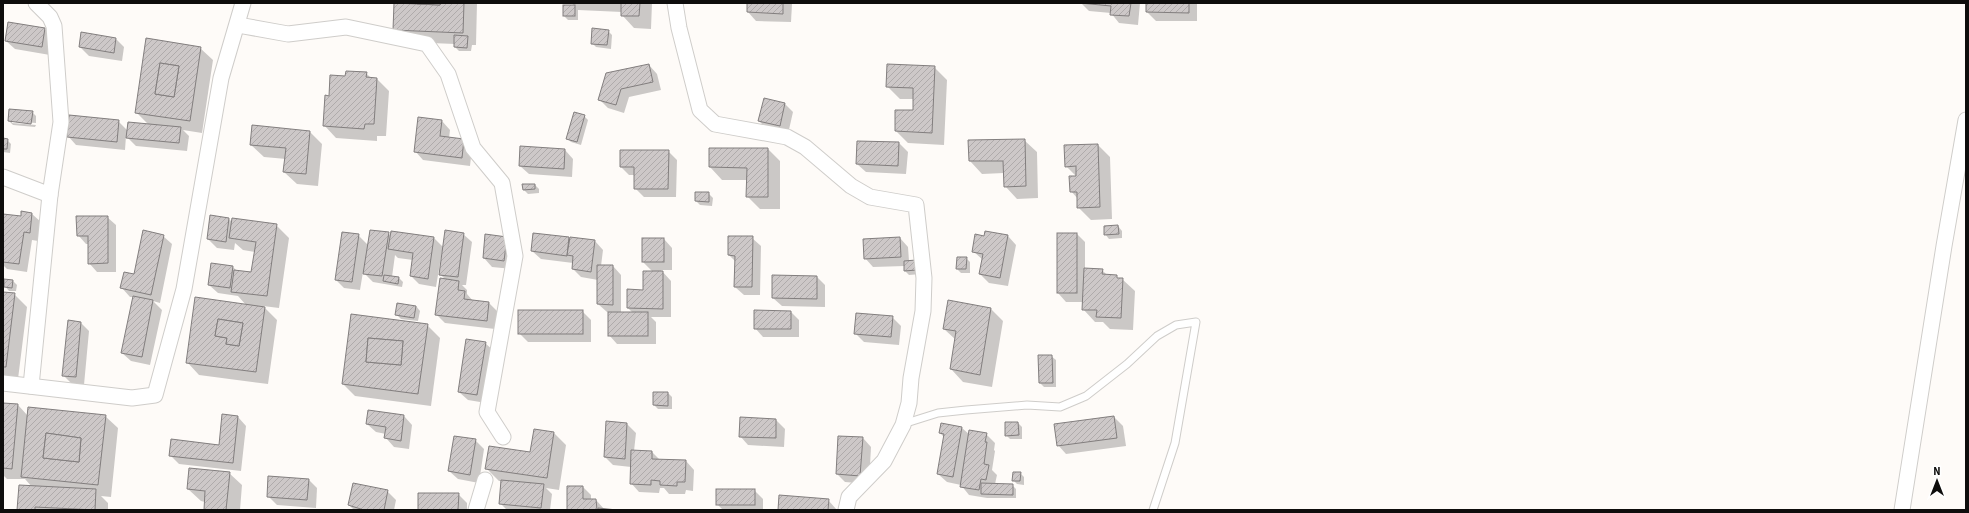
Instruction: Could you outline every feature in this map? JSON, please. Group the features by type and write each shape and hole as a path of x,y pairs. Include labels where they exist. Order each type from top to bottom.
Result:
{"street":[{"path":"32,386 50,195 61,122 54,26 50,17 36,3"},
{"path":"3,383 132,398 155,395 184,289 221,78 238,25 243,3"},
{"path":"675,3 679,28 700,110 715,124 786,137 805,147 851,186 870,197 916,204 924,278 923,311 911,378 909,403 903,425 884,461 849,497 846,510"},
{"path":"238,25 288,34 346,27 427,44 448,74 473,148 502,183 515,256 487,412 503,437"},
{"path":"1902,510 1942,253 1966,120"},
{"path":"3,177 50,195"},
{"path":"476,510 485,480"}],"lane":[{"path":"903,425 938,413 1027,405 1060,407 1086,396 1127,364 1157,336 1176,326 1196,322 1175,443 1153,510"}],"building":[{"path":"394,3 440,5 441,3 464,3 463,33 393,30"},
{"path":"417,3 441,3 440,5"},
{"path":"621,3 640,3 639,16 621,16"},
{"path":"747,3 783,3 783,14 747,12"},
{"path":"1080,3 1131,3 1129,16 1110,15 1111,6"},
{"path":"1146,3 1189,3 1189,13 1146,12"},
{"path":"563,5 575,5 575,16 563,16"},
{"path":"8,22 45,28 42,47 5,41"},
{"path":"592,28 609,30 607,45 591,44"},
{"path":"81,32 116,38 114,53 79,47"},
{"path":"454,35 468,36 467,48 454,47"},
{"path":"146,38 201,47 190,121 135,113","holes":["160,63 179,66 174,97 155,94"]},
{"path":"160,63 179,66 174,97 155,94"},
{"path":"649,64 653,82 621,89 616,105 598,100 606,73"},
{"path":"887,64 935,66 932,133 895,131 895,110 913,110 913,88 886,87"},
{"path":"346,71 367,72 366,77 377,78 374,124 365,124 364,129 323,126 325,95 329,96 330,75 345,76"},
{"path":"764,98 785,103 780,126 758,121"},
{"path":"9,109 33,111 31,124 8,121"},
{"path":"574,112 585,115 577,142 566,139"},
{"path":"69,115 119,120 117,142 67,137"},
{"path":"418,117 442,120 440,136 464,139 462,158 414,152"},
{"path":"128,122 181,127 179,143 126,138"},
{"path":"252,125 310,131 306,174 283,172 286,148 250,145"},
{"path":"3,138 8,139 7,149 3,149"},
{"path":"1025,139 1026,186 1004,187 1003,161 969,161 968,140"},
{"path":"857,141 899,142 898,166 856,164"},
{"path":"1098,144 1100,207 1077,208 1077,192 1070,192 1069,176 1076,176 1076,166 1065,167 1064,145"},
{"path":"520,146 565,149 564,169 519,166"},
{"path":"709,148 768,148 768,197 746,197 747,168 709,167"},
{"path":"620,150 669,150 668,189 634,189 634,167 620,167"},
{"path":"522,184 535,184 535,189 523,190"},
{"path":"695,192 709,192 709,202 695,201"},
{"path":"21,211 32,213 30,233 24,232 19,264 3,262 3,214 21,216"},
{"path":"210,215 229,218 226,242 207,239"},
{"path":"76,216 108,216 108,263 88,264 88,236 77,236"},
{"path":"232,218 277,224 267,296 231,292 234,270 251,272 256,242 229,238"},
{"path":"1118,225 1119,234 1104,235 1104,226"},
{"path":"143,230 164,235 151,295 120,288 124,272 134,274"},
{"path":"370,230 389,232 382,276 363,274"},
{"path":"445,230 464,233 458,277 439,275"},
{"path":"391,231 434,237 428,279 410,276 413,253 388,249"},
{"path":"985,231 1008,235 1000,278 979,274 983,254 972,252 975,234 984,236"},
{"path":"342,232 359,234 352,282 335,280"},
{"path":"533,233 569,237 567,256 531,251"},
{"path":"1057,233 1077,233 1077,293 1057,293"},
{"path":"485,234 507,237 504,261 483,258"},
{"path":"728,236 753,236 752,287 734,287 735,256 728,255"},
{"path":"570,237 595,240 591,272 572,269 573,256 567,255"},
{"path":"900,237 901,257 864,259 863,239"},
{"path":"642,238 664,238 664,262 642,262"},
{"path":"957,257 967,257 966,269 956,269"},
{"path":"916,260 917,270 904,271 904,261"},
{"path":"211,263 233,266 230,288 208,285"},
{"path":"597,265 613,265 613,305 597,304"},
{"path":"1084,268 1103,269 1102,274 1117,275 1117,278 1123,278 1121,318 1096,317 1097,310 1082,310"},
{"path":"643,271 663,271 663,309 627,308 627,289 643,290"},
{"path":"384,275 399,277 398,284 383,281"},
{"path":"772,275 817,276 817,299 772,298"},
{"path":"440,278 459,281 458,290 465,291 464,299 489,302 487,321 435,315"},
{"path":"4,279 13,280 12,288 4,287"},
{"path":"3,292 15,293 6,367 3,367"},
{"path":"133,296 153,300 142,357 121,353"},
{"path":"195,297 265,307 256,372 186,363","holes":["218,319 243,323 239,346 226,344 227,338 215,336"]},
{"path":"948,300 991,308 980,375 950,369 956,331 943,329"},
{"path":"397,303 416,306 414,318 395,315"},
{"path":"518,310 583,310 583,334 518,334"},
{"path":"754,310 791,311 791,329 754,329"},
{"path":"608,312 648,312 648,336 608,336"},
{"path":"856,313 893,316 891,337 854,334"},
{"path":"351,314 428,324 418,394 342,384","holes":["368,338 403,341 401,365 366,362"]},
{"path":"218,319 243,323 239,346 226,344 227,338 215,336"},
{"path":"68,320 81,322 76,377 62,376"},
{"path":"368,338 403,341 401,365 366,362"},
{"path":"466,339 486,342 477,395 458,392"},
{"path":"1038,355 1052,355 1053,383 1039,383"},
{"path":"653,392 668,392 668,406 653,405"},
{"path":"3,403 18,404 12,469 3,468"},
{"path":"28,407 106,415 98,485 21,477","holes":["46,433 81,438 79,462 43,458"]},
{"path":"368,410 404,415 401,441 384,438 386,427 366,424"},
{"path":"222,414 238,416 233,463 169,456 171,439 219,445"},
{"path":"1114,416 1117,438 1057,446 1054,424"},
{"path":"740,417 776,419 776,438 739,437"},
{"path":"606,421 627,423 625,459 604,457"},
{"path":"1005,422 1018,422 1019,435 1005,436"},
{"path":"941,423 962,427 953,477 937,474 944,434 939,433"},
{"path":"534,429 554,432 547,478 485,469 489,446 530,452"},
{"path":"969,430 987,433 984,464 989,465 986,480 981,479 979,490 960,487"},
{"path":"46,433 81,438 79,462 43,458"},
{"path":"454,436 476,439 470,475 448,471"},
{"path":"838,436 863,437 860,476 836,474"},
{"path":"631,450 652,451 652,459 686,460 685,482 677,482 677,486 660,485 660,481 651,480 651,485 630,484"},
{"path":"189,468 230,472 226,510 204,510 205,491 187,489"},
{"path":"1013,472 1021,472 1020,481 1012,481"},
{"path":"268,476 309,479 307,500 267,497"},
{"path":"501,480 544,484 541,508 499,504"},
{"path":"353,483 388,490 384,510 364,510 348,505"},
{"path":"981,483 1013,484 1013,495 981,494"},
{"path":"19,485 96,489 95,510 35,507 35,510 17,510"},
{"path":"567,486 583,486 583,499 596,499 597,510 567,510"},
{"path":"716,489 755,489 755,505 716,505"},
{"path":"418,493 459,493 458,510 418,510"},
{"path":"779,495 829,499 828,510 778,510"},
{"path":"598,508 617,510 598,510"}]}
